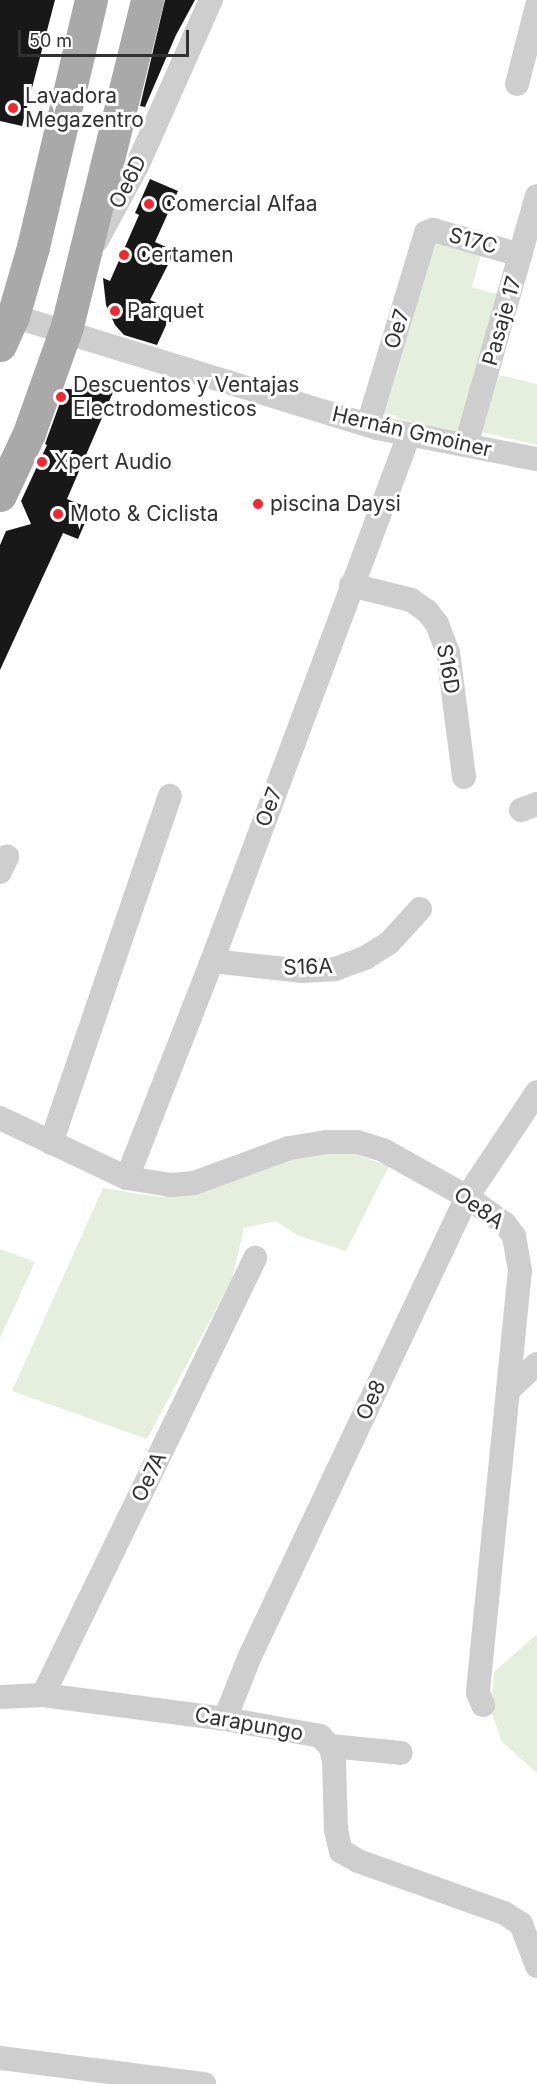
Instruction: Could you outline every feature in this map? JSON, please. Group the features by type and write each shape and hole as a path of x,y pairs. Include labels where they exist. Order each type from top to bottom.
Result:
{"main road":[{"path":"6,331 33,247 92,0"},
{"path":"0,495 29,433 65,333 85,263 147,0"}],"street":[{"name":"Oe6D","path":"85,263 137,166 211,0"},
{"path":"517,84 537,6"},
{"name":"Pasaje 17","path":"466,446 537,196"},
{"name":"S17C","path":"426,233 433,230 520,255"},
{"name":"Oe7","path":"368,425 426,233"},
{"name":"Hernán Gmoiner","path":"6,331 65,333 368,425 537,459"},
{"name":"Oe7","path":"127,1178 212,962 351,585 409,435"},
{"name":"S16D","path":"351,585 411,600 427,611 437,624 448,652 464,777"},
{"path":"51,1143 170,796"},
{"name":"S16A","path":"212,962 302,971 335,969 365,958 389,943 420,909"},
{"name":"Oe8","path":"225,1719 250,1656 467,1197 537,1092"},
{"name":"Oe8A","path":"0,1119 127,1178 171,1185 194,1183 289,1148 327,1142 357,1142 383,1150 467,1197 506,1224 514,1236 520,1258 478,1693 483,1705"},
{"name":"Oe7A","path":"44,1695 255,1258"},
{"path":"508,1390 537,1364"},
{"name":"Carapungo","path":"0,1697 44,1695 225,1719 320,1736 330,1746 334,1760 336,1830 342,1851 358,1861 504,1913 520,1924 537,1966"},
{"path":"330,1746 401,1753"},
{"path":"0,2058 143,2079 204,2084"}],"green space":[{"path":"431,233 483,248 472,287 500,295 460,436 379,413"},
{"path":"495,374 537,384 537,445 481,432"},
{"path":"348,1152 389,1166 346,1251 297,1235 276,1221 244,1228 232,1279 147,1439 12,1391 103,1188 159,1197 186,1195 268,1164 309,1155"},
{"path":"0,1249 35,1262 0,1338"},
{"path":"537,1634 537,1773 502,1742 491,1711 494,1672"}],"building":[{"path":"0,0 55,0 22,126 0,121"},
{"path":"165,0 195,0 176,35 145,107 140,106"},
{"path":"150,179 178,191 155,242 175,251 150,300 173,310 157,345 124,335 115,325 106,305 103,278 110,281 139,215 135,213"},
{"path":"65,389 114,390 67,499 91,509 78,539 63,533 0,670 0,545 6,531 31,524 21,501 47,445 45,444"}],"place":[{"name":"Lavadora Megazentro","path":"13,108"},
{"name":"Comercial Alfaa","path":"149,204"},
{"name":"Certamen","path":"124,255"},
{"name":"Parquet","path":"115,311"},
{"name":"Descuentos y Ventajas Electrodomesticos","path":"61,397"},
{"name":"Xpert Audio","path":"42,462"},
{"name":"piscina Daysi","path":"258,504"},
{"name":"Moto & Ciclista","path":"58,514"}]}
